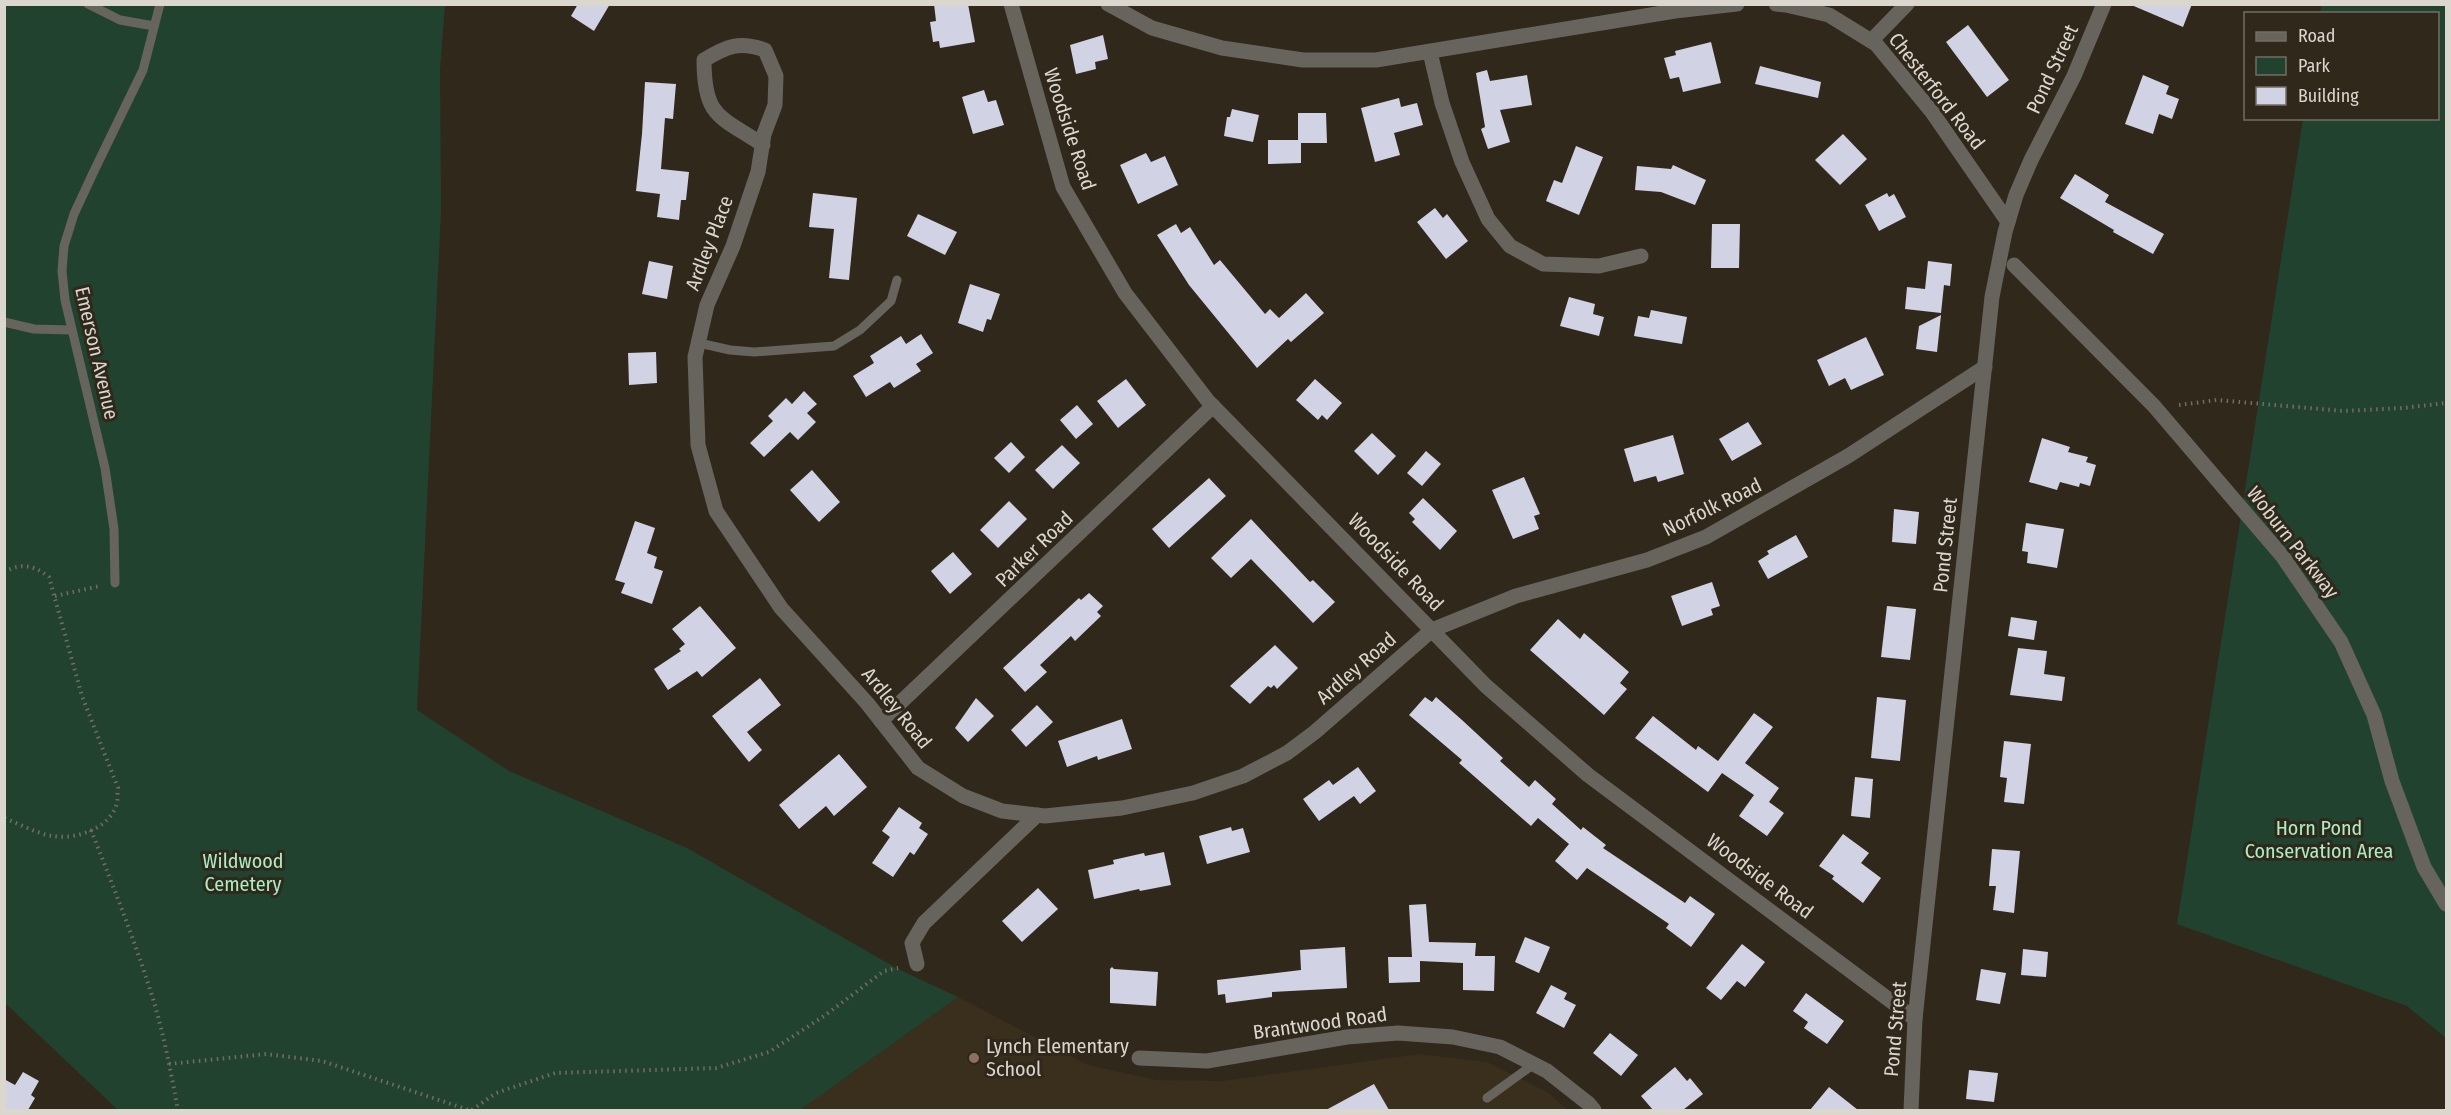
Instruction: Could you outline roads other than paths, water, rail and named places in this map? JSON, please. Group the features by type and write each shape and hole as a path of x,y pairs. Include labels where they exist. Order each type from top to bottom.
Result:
{"street":[{"name":"Woodside Road","path":"1011,4 1063,187 1125,293 1214,406 1486,686 1588,775 1915,1019"},
{"path":"1108,4 1152,28 1222,48 1303,60 1376,60 1675,11 1737,4"},
{"name":"Chesterford Road","path":"1776,4 1802,7 1829,15 1876,44 1932,112 2008,222"},
{"path":"1871,41 1907,4"},
{"name":"Pond Street","path":"1911,1110 1915,1019 1992,297 2016,195 2031,160 2074,76 2104,4"},
{"name":"Ardley Place","path":"697,350 707,305 733,246 758,172 763,145 764,134 775,105 776,76 765,51 748,45 724,47 704,60 704,78 708,97 715,113 730,126 763,145"},
{"path":"1430,52 1442,104 1462,162 1488,219 1510,246 1543,264 1599,266 1641,256"},
{"name":"Woburn Parkway","path":"2014,265 2154,406 2283,557 2341,642 2374,715 2392,781 2424,867 2446,904"},
{"name":"Ardley Road","path":"697,350 698,445 716,511 781,608 881,721 918,768 963,796 1002,811 1045,816 1122,808 1193,793 1243,776 1287,753 1315,732 1432,630"},
{"name":"Norfolk Road","path":"1432,630 1516,596 1647,560 1706,537 1848,456 1985,367"},
{"name":"Parker Road","path":"881,721 1214,406"},
{"path":"917,964 912,942 924,923 1037,815"},
{"name":"Brantwood Road","path":"1139,1058 1207,1061 1337,1038 1398,1033 1453,1036 1500,1047 1534,1064 1547,1071 1594,1110"}],"lane":[{"path":"88,4 120,20 154,26"},
{"name":"Emerson Avenue","path":"116,583 114,529 105,468 71,330 62,271 64,246 89,182 143,70 160,4"},
{"path":"697,350 754,352 834,346 860,330 891,301 897,280"},
{"path":"4,322 34,330 71,330"},
{"path":"1487,1098 1534,1064"}],"place":[{"name":"Lynch Elementary School","path":"974,1058"}],"park label":[{"name":"Horn Pond Conservation Area","path":"2319,840"},
{"name":"Wildwood Cemetery","path":"243,872"}]}
